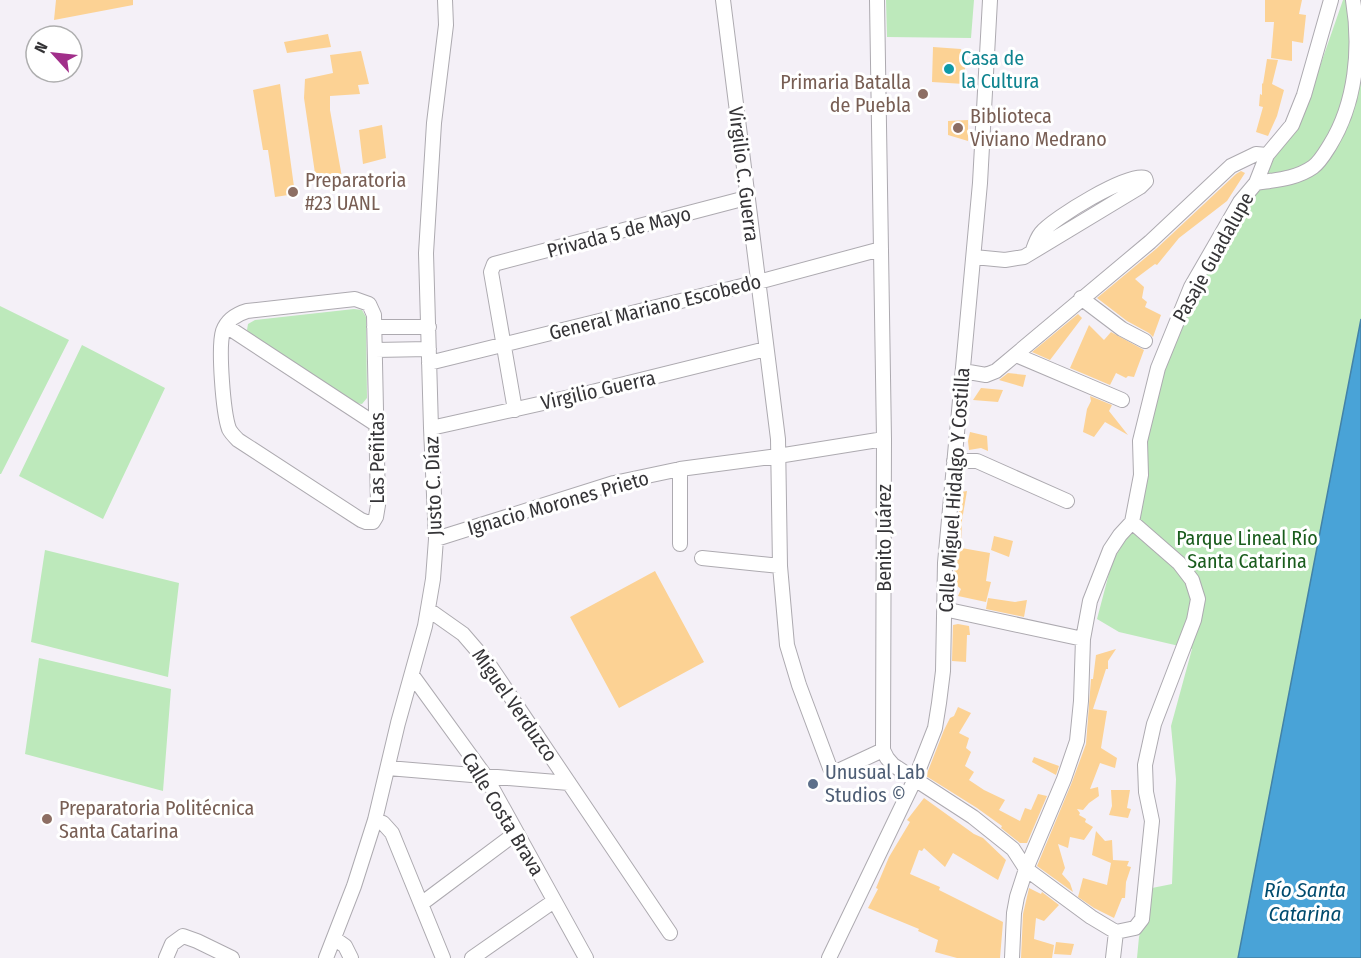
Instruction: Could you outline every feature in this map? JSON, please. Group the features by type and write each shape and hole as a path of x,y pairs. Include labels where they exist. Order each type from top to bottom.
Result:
{"street":[{"name":"Justo C. Díaz","path":"326,958 354,886 375,820 429,610 436,539 431,428 427,222 434,123 446,25 445,0"},
{"name":"Virgilio C. Guerra","path":"723,0 778,456"},
{"name":"Benito Juárez","path":"877,0 884,439 883,750"},
{"name":"Calle Miguel Hidalgo Y Costilla","path":"829,958 915,780 936,720 943,671 945,563 980,183 990,0"},
{"name":"Pasaje Guadalupe","path":"1012,958 1014,913 1026,868 1057,796 1077,741 1083,639 1090,601 1110,550 1132,522 1140,475 1140,441 1146,409 1168,340 1191,287 1240,202 1256,183 1267,155 1292,125 1331,0"},
{"path":"1256,183 1285,178 1314,166 1338,133 1351,98 1359,51 1358,24 1353,0"},
{"name":"Pasaje Guadalupe","path":"963,371 991,375 1150,242 1231,166 1256,154 1267,155"},
{"path":"974,257 1005,260 1028,253 1140,186 1146,180 1141,177 1134,178 1097,194 1062,215 1041,233 1028,253"},
{"name":"Privada 5 de Mayo","path":"503,344 491,272 492,267 497,263 746,198"},
{"path":"1075,207 1083,221"},
{"name":"General Mariano Escobedo","path":"375,350 429,356 503,344 758,282 881,249"},
{"path":"1081,298 1122,329 1144,341"},
{"name":"Las Peñitas","path":"356,299 369,304 374,315 374,327 378,505 376,517 373,522 369,523 249,449 230,431 223,384 221,341 226,326 239,314 248,311 356,299"},
{"path":"226,326 377,425"},
{"path":"374,327 429,327"},
{"path":"503,344 514,410"},
{"name":"Virgilio Guerra","path":"431,428 765,349"},
{"path":"1016,355 1122,400"},
{"name":"Ignacio Morones Prieto","path":"436,539 614,483 680,469 884,439"},
{"path":"778,456 780,566 787,645 799,685 833,771 883,750 893,765 972,817 1013,849 1026,868 1091,917 1116,932 1135,928 1140,923 1152,821 1146,792 1145,765 1154,724 1194,620 1198,599 1192,580 1179,562 1132,522"},
{"path":"954,461 977,461 1066,501"},
{"name":"Ignacio Morones Prieto","path":"680,469 680,544"},
{"path":"702,558 780,566"},
{"path":"944,609 1083,639"},
{"name":"Miguel Verduzco","path":"429,610 463,634 476,648 670,933"},
{"name":"Calle Costa Brava","path":"412,675 486,777 586,958"},
{"path":"388,768 568,783"},
{"path":"375,820 383,823 392,833 443,958"},
{"path":"420,904 516,833"},
{"path":"472,958 554,901"},
{"path":"1113,958 1116,932"},
{"path":"166,958 172,944 183,936 232,958"},
{"path":"335,939 345,945 351,958"}],"green space":[{"path":"886,0 974,0 971,38 887,37"},
{"name":"Parque Lineal Río Santa Catarina","path":"1343,0 1361,0 1361,958 1137,958 1139,937 1152,888 1172,884 1176,779 1171,726 1192,649 1119,632 1097,619 1112,562 1138,519 1146,438 1169,356 1194,293 1261,175 1302,118"},
{"path":"0,306 69,340 1,474 0,474"},
{"path":"362,310 366,317 367,398 362,404 355,403 250,335 247,330 248,324 255,320"},
{"path":"82,345 165,388 103,519 19,476"},
{"path":"45,550 179,583 168,677 31,642"},
{"path":"39,658 171,689 163,791 25,754"}],"water":[{"name":"Río Santa Catarina","path":"1361,319 1361,958 1238,958"}],"building":[{"path":"56,0 133,0 133,5 54,20"},
{"path":"1265,0 1302,0 1299,14 1306,15 1303,43 1292,41 1292,61 1271,58 1274,22 1265,22"},
{"path":"328,34 331,47 287,53 284,42"},
{"name":"Casa de la Cultura","path":"933,47 961,49 966,55 964,84 932,82"},
{"path":"361,51 369,84 358,85 360,94 330,96 330,110 343,183 317,187 304,98 305,79 333,73 330,55"},
{"path":"1267,59 1278,60 1272,84 1284,90 1277,116 1268,136 1256,132 1263,107 1259,106 1260,94 1262,95"},
{"path":"280,84 295,194 275,197 268,150 263,150 253,90"},
{"name":"Biblioteca Viviano Medrano","path":"968,120 968,141 948,135 948,121"},
{"path":"382,125 386,158 363,164 359,130"},
{"path":"1241,171 1245,173 1227,201 1179,238 1157,265 1155,264 1135,279 1144,287 1142,298 1147,302 1145,307 1161,315 1153,337 1097,298 1156,249"},
{"path":"1078,314 1082,318 1050,360 1032,352"},
{"path":"1089,325 1104,340 1111,332 1144,350 1134,377 1126,378 1116,373 1110,385 1070,368"},
{"path":"1008,373 1026,375 1023,387 999,380"},
{"path":"981,388 1003,390 998,402 973,400"},
{"path":"1090,396 1112,405 1109,411 1128,435 1105,422 1094,437 1083,432 1087,409 1091,401"},
{"path":"970,432 987,436 988,451 981,448 969,450"},
{"path":"967,491 961,543 956,542 961,492"},
{"path":"994,536 1013,541 1009,557 991,550"},
{"path":"956,547 990,553 986,581 991,582 986,602 958,596 961,589 955,584 957,578 954,577"},
{"path":"655,571 704,662 619,708 570,617"},
{"path":"988,598 1015,602 1027,600 1024,617 986,609"},
{"path":"953,625 969,626 966,662 952,661"},
{"path":"1116,649 1108,661 1108,669 1106,669 1093,709 1107,711 1101,748 1117,758 1115,768 1100,763 1090,789 1098,787 1099,796 1083,810 1077,809 1079,815 1086,819 1085,822 1093,827 1084,840 1070,837 1068,848 1058,844 1065,868 1062,874 1070,883 1073,892 1037,866 1086,744 1091,679 1093,679 1096,655"},
{"path":"958,707 971,713 959,733 969,738 966,748 971,752 965,766 974,772 969,780 1005,800 999,810 1020,821 1025,808 1031,810 1038,794 1047,796 1027,843 1020,843 1001,828 1002,826 977,808 926,776 944,730"},
{"path":"1034,757 1059,766 1056,775 1032,762"},
{"path":"1111,790 1130,790 1127,808 1131,809 1128,818 1109,815 1112,806"},
{"path":"924,798 983,838 1006,860 998,880 953,853 945,867 924,848 922,851 919,850 910,874 940,887 939,890 1003,922 1000,958 957,958 935,952 938,940 918,931 919,929 868,908 878,889 876,888 889,857 910,822 907,820"},
{"path":"1096,831 1105,841 1112,840 1113,860 1129,861 1127,866 1131,867 1126,882 1125,898 1122,898 1114,918 1078,897 1083,878 1107,885 1111,863 1092,855"},
{"path":"1029,888 1041,894 1042,892 1059,905 1044,921 1036,918 1034,939 1054,945 1052,958 1021,958 1023,914"},
{"path":"1056,942 1074,944 1071,955 1054,954"}],"place":[{"name":"Casa de la Cultura","path":"949,69"},
{"name":"Primaria Batalla de Puebla","path":"923,94"},
{"name":"Biblioteca Viviano Medrano","path":"958,128"},
{"name":"Preparatoria #23 UANL","path":"293,192"},
{"name":"Unusual Lab Studios ©","path":"813,784"},
{"name":"Preparatoria Politécnica Santa Catarina","path":"47,819"}]}
